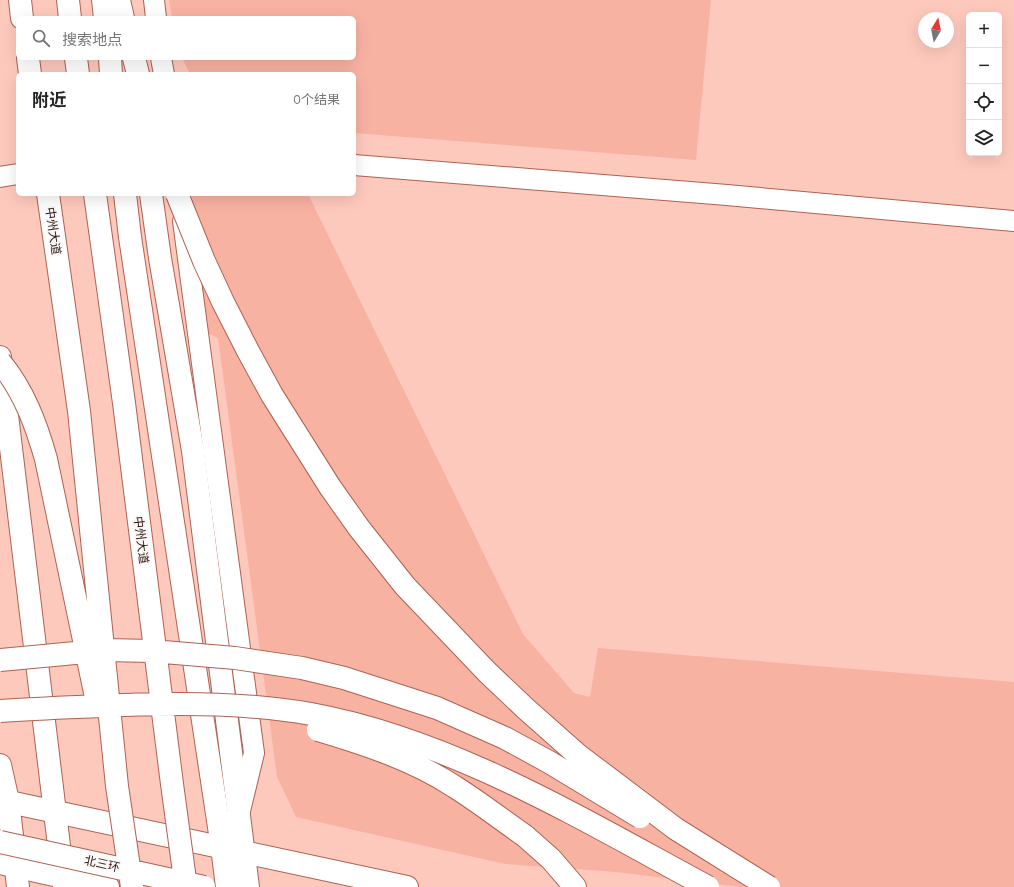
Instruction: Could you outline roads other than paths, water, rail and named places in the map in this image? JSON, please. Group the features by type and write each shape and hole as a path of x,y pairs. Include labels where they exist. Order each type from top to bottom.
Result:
{"main road":[{"path":"20,0 22,16"},
{"path":"68,0 70,16"},
{"path":"103,0 105,16"},
{"path":"119,0 123,16"},
{"path":"125,0 127,16"},
{"path":"28,60 30,72"},
{"path":"76,60 78,72"},
{"path":"110,60 112,72"},
{"path":"133,60 135,72"},
{"path":"134,60 137,72"},
{"name":"中州大道","path":"48,196 79,411 117,786 132,887"},
{"name":"中州大道","path":"95,196 124,403 186,887"},
{"path":"125,196 130,237 227,887"},
{"path":"151,196 160,258 193,451 248,887"},
{"path":"179,196 204,261 248,351 272,395 330,487 359,528 405,586 487,672 578,755 676,829 769,887"},
{"path":"0,356 64,882"},
{"path":"0,362 8,372 24,399 38,430 46,459 93,688 117,786"},
{"path":"0,660 107,650 152,651 235,658 302,668 344,678 437,708 505,738 549,762 646,821 769,887"},
{"path":"0,711 166,704 215,704 312,714 374,730 444,754 496,776 708,887"},
{"path":"215,704 296,724 347,739 417,766 455,786 525,836 551,859 575,887"},
{"path":"0,765 11,872 64,882 108,887"},
{"path":"4,801 407,887"},
{"name":"北三环","path":"0,842 204,887"}],"street":[{"path":"154,0 156,16"},
{"path":"161,60 164,72"},
{"path":"356,165 1014,220"},
{"path":"0,177 16,174"},
{"path":"178,196 254,753 240,815"}]}
